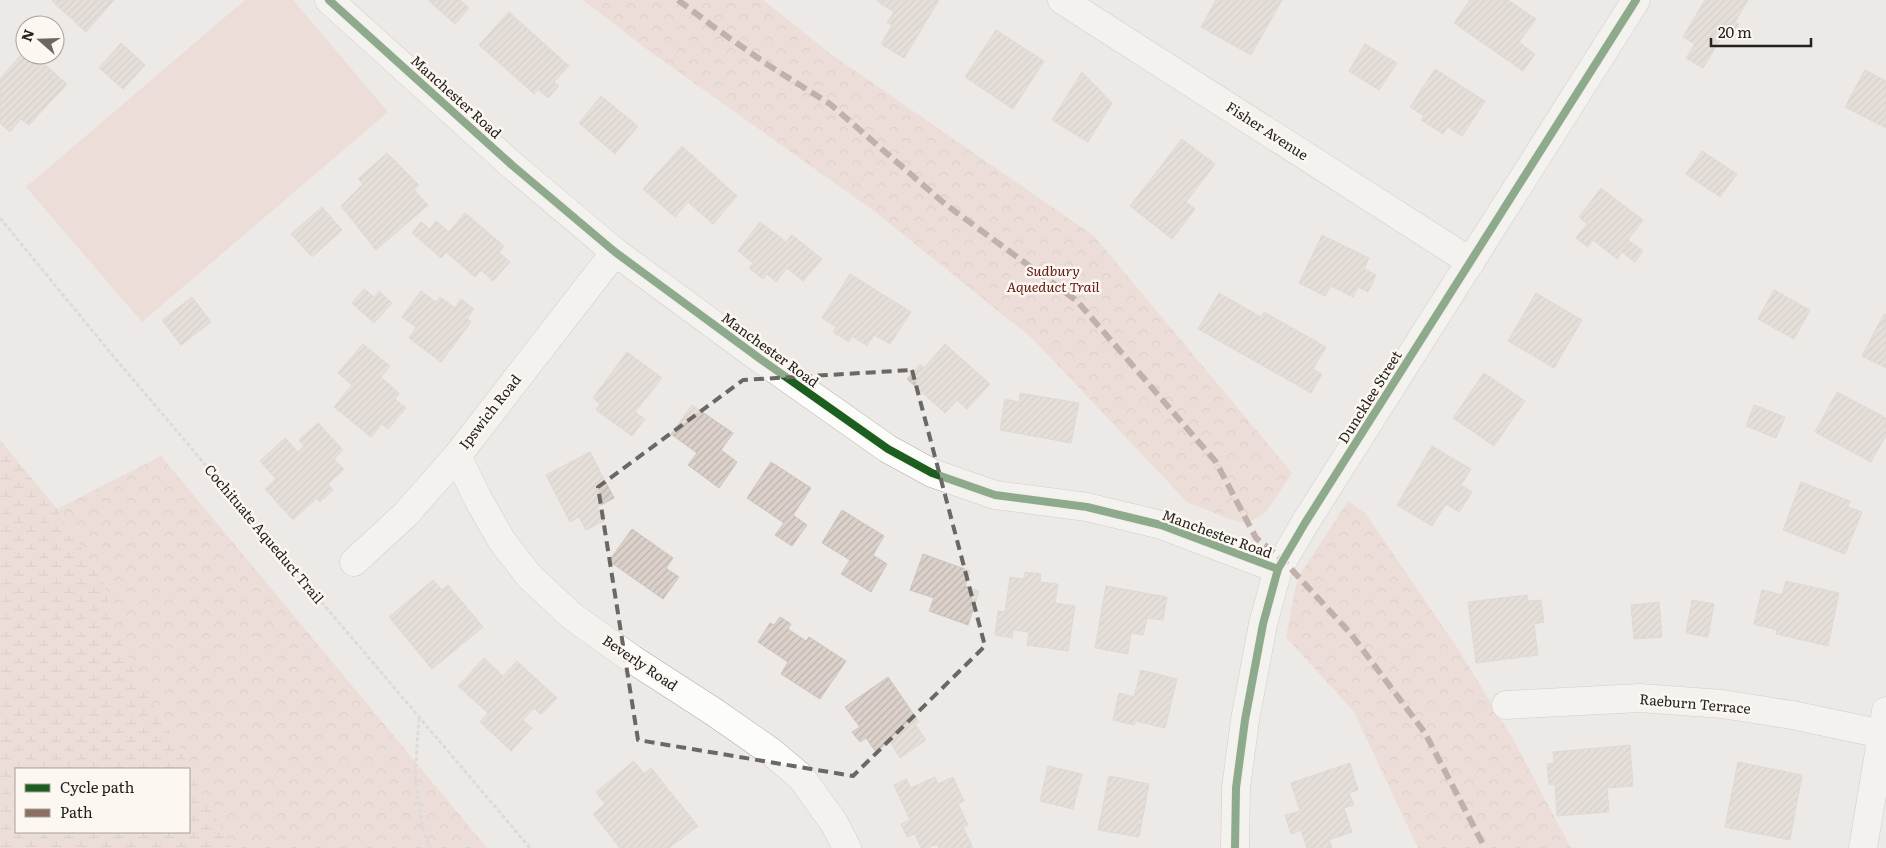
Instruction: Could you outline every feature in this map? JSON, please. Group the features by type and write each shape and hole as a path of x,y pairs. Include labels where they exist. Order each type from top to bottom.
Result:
{"street":[{"name":"Manchester Road","path":"329,0 513,166 614,252 888,449 932,474 995,495 1088,507 1161,526 1278,569"},
{"name":"Fisher Avenue","path":"1062,0 1471,262"},
{"name":"Duncklee Street","path":"1235,848 1236,788 1245,720 1263,624 1278,569 1305,523 1636,0"},
{"name":"Ipswich Road","path":"354,562 406,514 457,456 614,252"},
{"name":"Beverly Road","path":"457,456 479,501 502,541 529,576 573,617 632,659 714,712 770,751 789,767 801,778 834,822 848,848"},
{"name":"Raeburn Terrace","path":"1506,705 1640,698 1713,703 1792,715 1884,722"},
{"path":"1871,842 1884,722"}],"path":[{"path":"419,717 415,778 423,829 430,848"}],"highlighted area":[{"path":"912,370 985,646 853,776 638,740 598,487 743,380"}],"green space":[{"path":"245,0 293,0 388,112 142,322 26,187"},
{"name":"Sudbury Aqueduct Trail","path":"583,0 763,0 832,55 1094,236 1292,473 1268,509 1261,516 1242,522 1232,520 1187,502 1033,339 874,211 648,50"},
{"path":"0,440 57,509 103,581 117,634 138,679 184,756 232,848 0,848"},
{"path":"161,456 487,848 232,848 184,756 138,679 117,634 103,581 57,509"},
{"path":"1348,501 1366,514 1460,652 1513,739 1571,848 1418,848 1354,712 1286,637 1296,585 1301,573"}],"building":[{"path":"53,0 114,0 86,32"},
{"path":"428,0 460,0 469,8 455,24"},
{"path":"878,0 939,0 904,58 881,44 892,25 887,23 894,12"},
{"path":"1216,0 1282,0 1251,55 1201,27"},
{"path":"1470,0 1508,0 1536,19 1519,42 1535,54 1523,71 1454,23"},
{"path":"1705,0 1748,0 1735,22 1739,24 1729,40 1722,36 1703,68 1686,58 1695,44 1683,37"},
{"path":"509,12 569,66 554,82 559,86 548,98 538,89 534,94 479,45"},
{"path":"996,30 1044,61 1013,109 965,77"},
{"path":"121,43 145,65 123,89 99,68"},
{"path":"1365,44 1397,63 1379,90 1349,71"},
{"path":"15,62 15,65 45,65 67,84 29,125 21,119 10,132 0,123 0,79"},
{"path":"1435,69 1485,101 1462,136 1448,127 1443,134 1421,120 1424,116 1410,107"},
{"path":"1865,70 1886,81 1886,128 1845,107"},
{"path":"1082,72 1112,103 1088,142 1052,120"},
{"path":"601,96 638,126 615,154 579,123"},
{"path":"1182,139 1215,164 1186,202 1195,209 1172,239 1130,206"},
{"path":"682,146 737,196 713,224 688,202 675,217 643,189"},
{"path":"1702,151 1737,174 1720,197 1686,174"},
{"path":"387,153 419,185 414,190 428,205 376,250 341,206 363,184 358,179"},
{"path":"1601,188 1643,220 1628,240 1643,251 1635,262 1622,252 1617,259 1593,240 1588,247 1576,238 1587,224 1579,217"},
{"path":"322,207 342,230 312,257 291,234"},
{"path":"465,213 504,246 499,252 510,262 493,281 481,270 475,277 446,252 441,258 412,233 421,222 430,229 436,221 449,232"},
{"path":"760,222 786,242 792,235 822,259 803,281 787,268 776,282 767,274 763,279 749,268 753,263 738,251"},
{"path":"1322,235 1369,258 1364,269 1376,275 1368,292 1358,287 1353,297 1331,286 1325,296 1299,283"},
{"path":"850,274 911,312 890,344 874,335 867,346 852,336 849,342 833,332 836,327 822,318"},
{"path":"364,289 374,297 379,291 392,303 374,323 352,303"},
{"path":"1774,290 1810,310 1794,339 1758,319"},
{"path":"421,291 436,302 440,297 455,308 461,299 474,309 467,318 471,322 441,362 409,338 416,327 402,317"},
{"path":"1219,293 1261,317 1264,312 1326,347 1313,369 1322,374 1311,393 1198,329"},
{"path":"1536,293 1582,320 1554,368 1508,341"},
{"path":"192,297 211,322 181,345 162,320"},
{"path":"1884,314 1886,315 1886,368 1862,356"},
{"path":"363,344 390,366 381,377 399,393 395,399 406,408 388,429 382,424 371,437 334,407 352,385 338,373"},
{"path":"945,344 990,384 967,409 957,400 945,413 907,379 920,364 924,368"},
{"path":"627,352 662,378 635,412 645,419 632,436 596,410 600,404 593,398"},
{"path":"1484,373 1525,401 1494,446 1453,418"},
{"path":"1837,392 1886,418 1886,435 1871,462 1815,432"},
{"path":"1020,393 1079,403 1071,443 1000,430 1005,399 1019,402"},
{"path":"692,405 733,433 721,450 737,462 719,488 688,465 697,453 671,434"},
{"path":"1754,405 1785,417 1776,438 1746,426"},
{"path":"318,423 343,450 334,459 344,469 328,484 333,490 320,502 317,498 293,520 265,489 276,479 260,461 285,438 298,452 304,446 299,440"},
{"path":"1432,446 1471,469 1461,485 1472,492 1459,512 1446,504 1432,526 1397,505"},
{"path":"590,452 614,498 597,507 604,521 586,530 579,517 570,522 546,475"},
{"path":"771,462 811,488 793,515 807,525 792,546 775,535 784,523 747,498"},
{"path":"1801,482 1850,501 1848,507 1862,512 1845,554 1783,530"},
{"path":"842,510 884,536 873,555 887,564 871,592 841,574 850,560 822,543"},
{"path":"632,529 673,558 666,568 679,577 663,599 609,561"},
{"path":"923,554 970,571 965,586 979,591 968,625 929,611 934,598 910,590"},
{"path":"1025,572 1041,574 1040,582 1058,584 1055,603 1075,606 1068,651 1027,645 1029,632 1013,630 1012,638 995,635 998,611 1005,612 1010,577 1024,579"},
{"path":"433,580 442,590 448,585 483,627 432,669 389,617"},
{"path":"1786,581 1839,593 1828,646 1776,634 1777,630 1754,624 1762,590 1782,595"},
{"path":"1106,586 1167,597 1163,620 1147,618 1143,635 1131,633 1128,654 1095,648"},
{"path":"1527,595 1528,601 1541,600 1544,622 1534,624 1538,655 1476,663 1468,602"},
{"path":"1692,600 1714,604 1708,637 1686,633"},
{"path":"1659,602 1662,637 1634,639 1631,605"},
{"path":"780,617 791,624 788,629 806,641 809,637 846,661 820,699 781,674 788,662 758,642 770,623 774,625"},
{"path":"484,658 503,676 517,661 557,698 541,715 534,708 523,720 532,728 511,751 480,722 488,713 458,686"},
{"path":"1141,670 1177,679 1165,728 1136,721 1134,725 1113,720 1119,693 1134,697"},
{"path":"888,677 919,722 915,724 926,740 900,758 890,742 876,752 866,738 860,742 852,732 860,727 845,707"},
{"path":"1630,745 1633,786 1607,788 1609,812 1557,816 1555,784 1549,785 1547,764 1554,763 1553,752"},
{"path":"634,761 644,774 651,768 698,826 669,848 620,848 593,814 605,804 596,792"},
{"path":"1738,762 1802,775 1790,840 1725,827"},
{"path":"1350,763 1358,790 1349,793 1354,805 1344,808 1352,832 1329,840 1332,848 1307,848 1301,830 1291,834 1285,815 1300,811 1291,783"},
{"path":"1048,766 1082,774 1073,809 1040,801"},
{"path":"1109,776 1149,784 1139,837 1098,830"},
{"path":"935,777 938,784 953,777 964,801 958,804 968,825 963,827 973,848 939,848 937,844 928,848 921,848 915,834 907,837 901,824 910,820 894,785 906,779 911,788"}],"marked path":[{"path":"678,0 768,65 830,104 945,204 1077,301 1216,462 1256,538 1283,560 1351,634 1425,733 1485,848"}],"cycle path":[{"path":"329,0 513,166 615,252 759,358 888,449 932,473 995,495 1087,507 1161,525 1278,569"},
{"path":"1235,848 1236,788 1245,720 1263,624 1278,569 1305,523 1636,0"}]}
